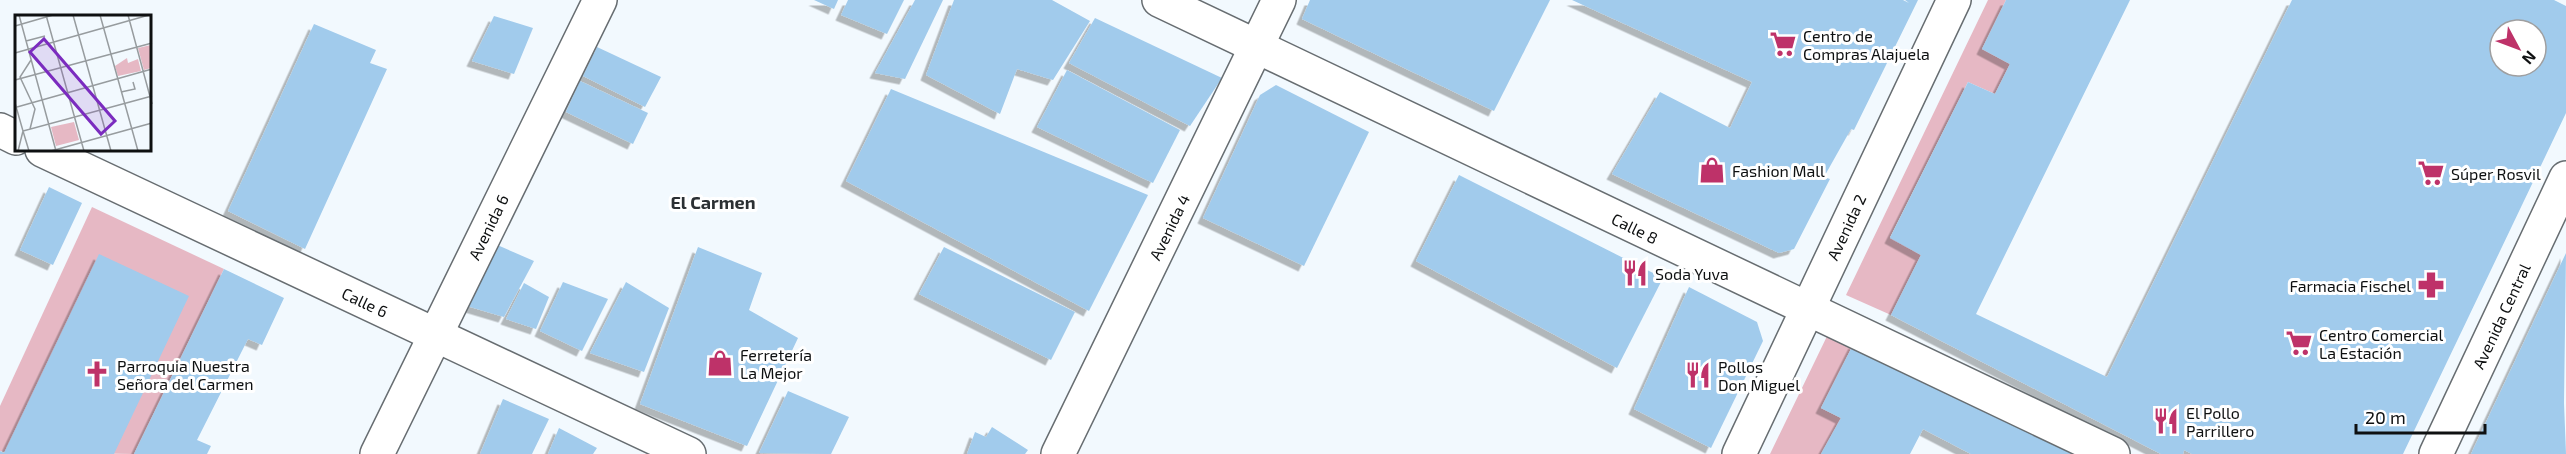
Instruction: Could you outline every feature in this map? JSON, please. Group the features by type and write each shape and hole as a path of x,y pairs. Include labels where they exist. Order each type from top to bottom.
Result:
{"street":[{"name":"Avenida 6","path":"377,454 600,0"},
{"name":"Calle 8","path":"1159,0 2113,454"},
{"name":"Avenida 4","path":"1058,454 1279,0"},
{"name":"Avenida 2","path":"1738,454 1954,0"},
{"path":"0,130 15,138"},
{"name":"Calle 6","path":"46,152 688,454"},
{"name":"Avenida Central","path":"2436,454 2566,178"}],"shaded area":[{"path":"1988,0 2006,0 1982,49 2010,64 1995,94 1968,82 1890,237 1921,255 1891,315 1846,295"},
{"path":"92,207 224,269 134,454 0,451 0,406"},
{"path":"1830,330 1854,343 1821,408 1841,418 1821,454 1770,454"}],"building":[{"path":"814,0 838,0 834,9"},
{"path":"848,0 904,0 887,34 841,15"},
{"path":"915,0 943,0 905,79 875,73"},
{"path":"954,0 1052,0 1090,21 1053,80 1017,69 1000,114 926,75"},
{"path":"1310,0 1550,0 1494,111 1302,19"},
{"path":"1572,0 1903,0 1909,3 1905,0 1918,0 1854,130 1851,129 1824,177 1830,179 1794,249 1779,253 1612,174 1660,92 1730,128 1752,82"},
{"path":"2006,0 2130,0 1976,314 2107,377 2292,0 2554,0 2566,6 2566,113 2403,454 2192,454 2184,450 2183,454 2161,454 1891,315 1921,255 1890,238 1968,82 1995,94 2010,64 1982,49"},
{"path":"494,16 533,28 514,74 472,61"},
{"path":"1095,18 1222,78 1190,126 1069,63"},
{"path":"314,24 376,50 370,63 387,69 305,249 228,211"},
{"path":"597,47 661,77 645,107 583,76"},
{"path":"1067,70 1180,130 1153,183 1037,127"},
{"path":"580,81 648,113 633,144 566,112"},
{"path":"1276,85 1369,132 1304,266 1203,218 1260,95"},
{"path":"891,89 1148,195 1089,311 846,181"},
{"path":"1459,175 1663,278 1617,368 1416,261"},
{"path":"49,187 82,203 53,265 20,250"},
{"path":"495,244 534,261 504,317 467,306"},
{"name":"Ferretería La Mejor","path":"698,247 762,273 749,310 798,338 747,446 640,404"},
{"path":"944,247 1075,312 1051,360 919,294"},
{"path":"2566,253 2564,403 2566,454 2471,454"},
{"name":"Parroquia Nuestra Señora del Carmen","path":"99,254 189,296 114,454 0,454 0,451 4,453"},
{"path":"224,269 284,298 262,345 248,339 197,440 211,446 207,454 134,454"},
{"path":"563,282 608,299 582,351 540,331"},
{"path":"626,282 669,308 644,372 590,353"},
{"path":"524,283 549,297 536,329 506,319"},
{"name":"Pollos Don Miguel","path":"1689,287 1757,322 1763,341 1711,448 1634,409"},
{"path":"1854,343 2077,454 1971,454 1923,429 1910,454 1821,454 1841,418 1821,408"},
{"path":"788,391 849,417 831,454 759,453"},
{"path":"503,399 549,419 532,454 480,454"},
{"path":"992,427 1028,450 1025,454 967,454 975,432 986,437"},
{"path":"559,428 597,448 593,454 548,454"}],"place":[{"name":"Centro de Compras Alajuela","path":"1783,44"},
{"name":"Fashion Mall","path":"1712,170"},
{"name":"Súper Rosvil","path":"2431,173"},
{"name":"Soda Yuva","path":"1635,273"},
{"name":"Farmacia Fischel","path":"2431,285"},
{"name":"Centro Comercial La Estación","path":"2299,343"},
{"name":"Ferretería La Mejor","path":"720,363"},
{"name":"Parroquia Nuestra Señora del Carmen","path":"97,374"},
{"name":"Pollos Don Miguel","path":"1698,375"},
{"name":"El Pollo Parrillero","path":"2166,421"}],"district":[{"name":"El Carmen","path":"713,202"}]}
